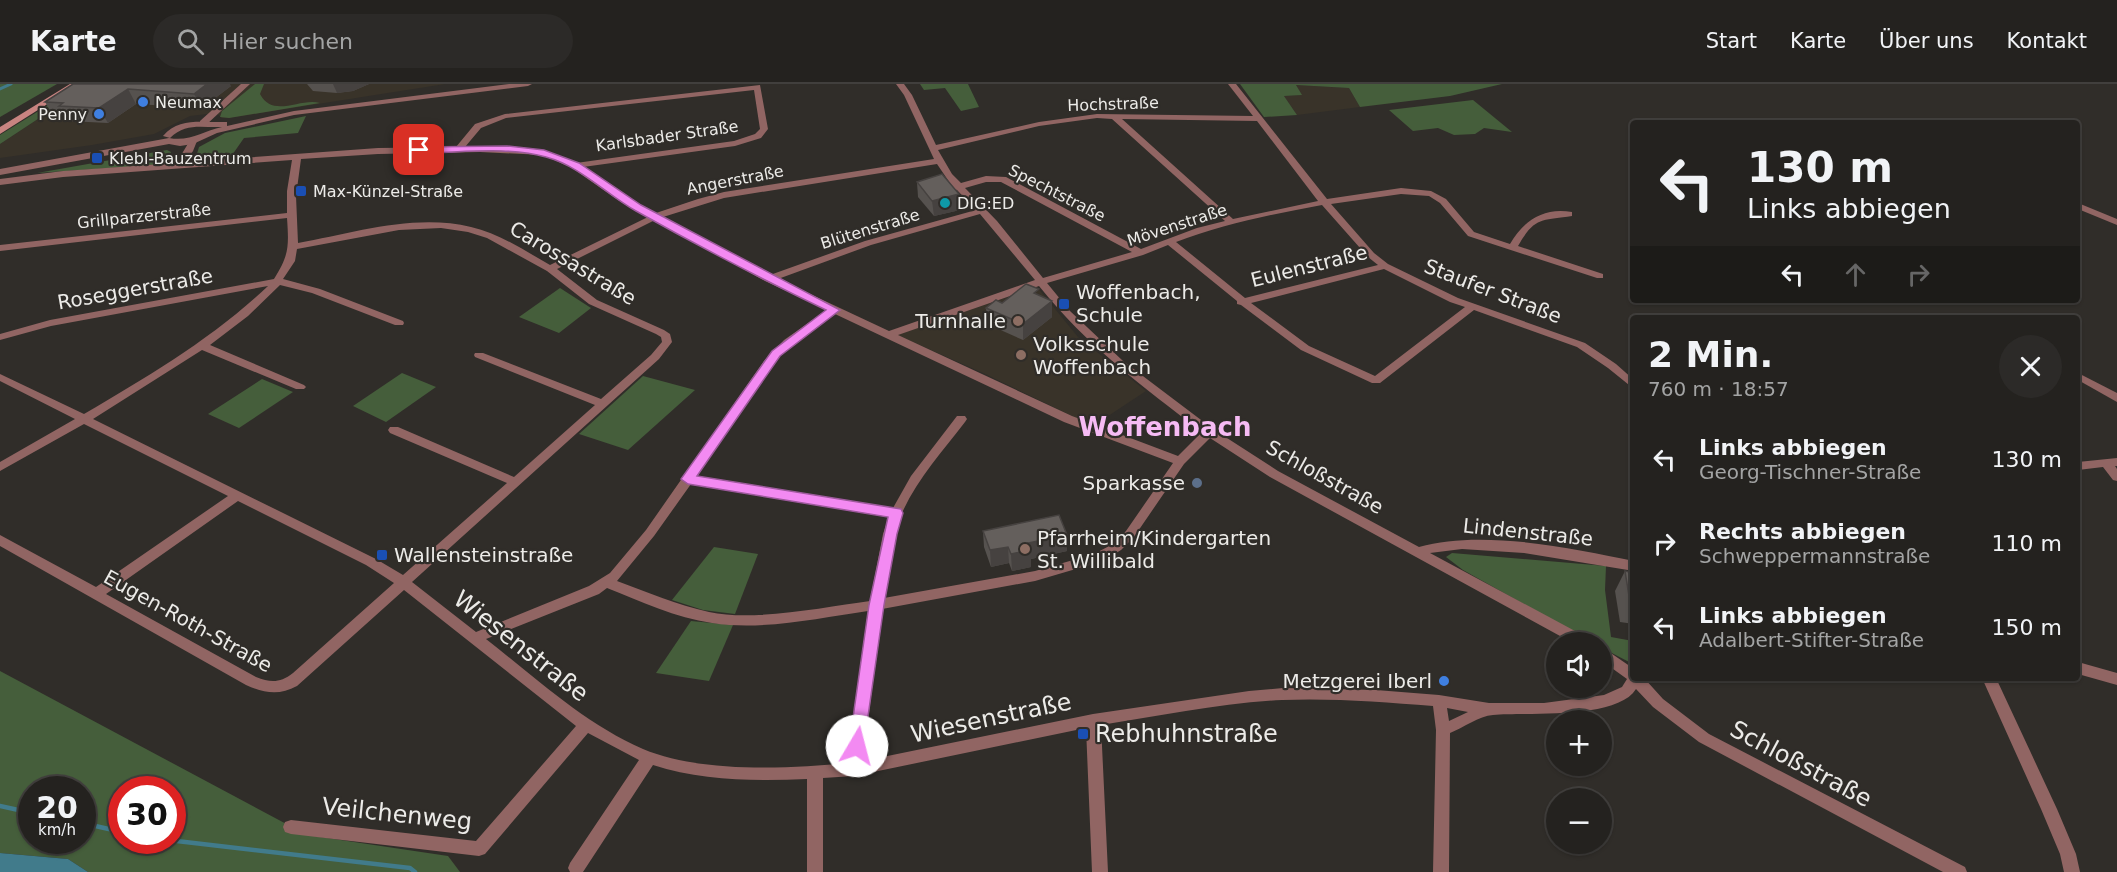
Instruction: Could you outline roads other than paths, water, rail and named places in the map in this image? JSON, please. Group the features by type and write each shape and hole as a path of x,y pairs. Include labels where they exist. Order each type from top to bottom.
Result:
{"main road":[{"path":"0,122 64,84"},
{"path":"0,131 75,84"}],"street":[{"path":"203,123 246,84"},
{"path":"179,166 184,157 182,151 188,142 214,128 268,118 528,84"},
{"name":"Schloßstraße","path":"900,84 939,161 957,187 1000,231 1040,282 1090,337 1119,363 1209,432 1274,474 1565,632"},
{"name":"Staufer Straße","path":"1232,84 1325,202 1371,255 1385,266 1472,307 1581,345 1612,366 1630,382"},
{"name":"Karlsbader Straße","path":"459,149 478,126 505,116 757,87 764,128 758,136 735,143 575,165"},
{"path":"0,172 168,138 175,129 189,124 224,102"},
{"path":"1114,116 1231,222"},
{"name":"Hochstraße","path":"934,148 1059,121 1114,116 1260,119"},
{"path":"189,124 203,123 214,128"},
{"path":"0,167 168,138 188,142"},
{"path":"0,183 63,174 297,157 459,149 534,152 552,155 575,165 621,198 769,279 1068,419 1180,461"},
{"path":"0,467 202,346 251,307 278,280 290,263 293,247 291,215 297,157"},
{"name":"Angerstraße","path":"550,269 653,216 694,202 724,195 939,161"},
{"name":"Spechtstraße","path":"957,187 986,179 1003,179 1140,253"},
{"name":"Mövenstraße","path":"888,335 1040,282 1140,253 1200,230 1325,202 1388,192 1431,194 1443,201 1471,234 1600,276"},
{"path":"2080,207 2117,222"},
{"name":"Blütenstraße","path":"769,279 868,243 981,211"},
{"path":"1512,248 1521,232 1538,218 1546,214 1569,214"},
{"name":"Grillparzerstraße","path":"0,248 291,215"},
{"name":"Carossastraße","path":"293,247 399,227 441,225 471,230 484,234 550,269 593,302 660,332 667,338 662,350 403,582"},
{"path":"1170,242 1241,302 1305,348 1377,381 1472,307"},
{"name":"Eulenstraße","path":"1241,302 1385,266"},
{"path":"278,280 316,291 399,323"},
{"name":"Roseggerstraße","path":"0,337 50,323 278,280"},
{"path":"476,638 608,583 622,569 688,479 776,353 834,310"},
{"path":"202,346 300,387"},
{"path":"479,355 603,404"},
{"path":"0,377 343,546 403,582"},
{"path":"2080,377 2117,398"},
{"path":"854,769 876,605 887,544 896,513 915,479 961,419"},
{"path":"394,430 516,482"},
{"path":"608,583 675,608 711,618 745,620 790,617 876,605 1035,576 1098,558 1117,547 1130,534 1180,461 1209,432"},
{"path":"2080,466 2111,463 2117,477"},
{"path":"688,479 896,513"},
{"path":"96,594 238,495"},
{"name":"Eugen-Roth-Straße","path":"0,540 251,681 271,689 289,684 403,582"},
{"name":"Lindenstraße","path":"1418,552 1440,545 1468,544 1583,556 1630,565"},
{"name":"Wiesenstraße","path":"403,582 586,725 617,744 649,758 687,766 731,771 816,774 854,769 1093,720 1172,707 1283,694 1376,696 1439,701 1489,709 1545,710 1594,703 1618,696 1627,691 1633,681"},
{"name":"Schloßstraße","path":"1612,661 1630,674"},
{"path":"2080,669 2117,679"},
{"name":"Schloßstraße","path":"1638,681 1658,703 1704,738 1959,872"},
{"path":"1990,681 2057,827 2068,854 2072,872"},
{"path":"1439,701 1443,730 1441,872"},
{"path":"1443,730 1489,709"},
{"path":"1093,720 1100,872"},
{"name":"Veilchenweg","path":"291,827 479,849 586,725"},
{"path":"576,868 649,758"},
{"path":"815,872 816,774"}],"water":[{"path":"0,853 68,859 88,872 0,872"}],"waterway":[{"path":"0,89 11,84"},
{"path":"0,806 18,810"},
{"path":"96,826 108,829"},
{"path":"186,842 410,868 415,872"}],"place":[{"name":"Neumax","path":"143,102"},
{"name":"Penny","path":"99,114"},
{"name":"Klebl-Bauzentrum","path":"97,158"},
{"name":"Max-Künzel-Straße","path":"301,191"},
{"name":"DIG:ED","path":"945,203"},
{"name":"Woffenbach, Schule","path":"1064,304"},
{"name":"Turnhalle","path":"1018,321"},
{"name":"Volksschule Woffenbach","path":"1021,355"},
{"name":"Sparkasse","path":"1197,483"},
{"name":"Pfarrheim/Kindergarten St. Willibald","path":"1025,549"},
{"name":"Wallensteinstraße","path":"382,555"},
{"name":"Metzgerei Iberl","path":"1444,681"},
{"name":"Rebhuhnstraße","path":"1083,734"}],"district":[{"name":"Woffenbach","path":"1165,427"}]}
